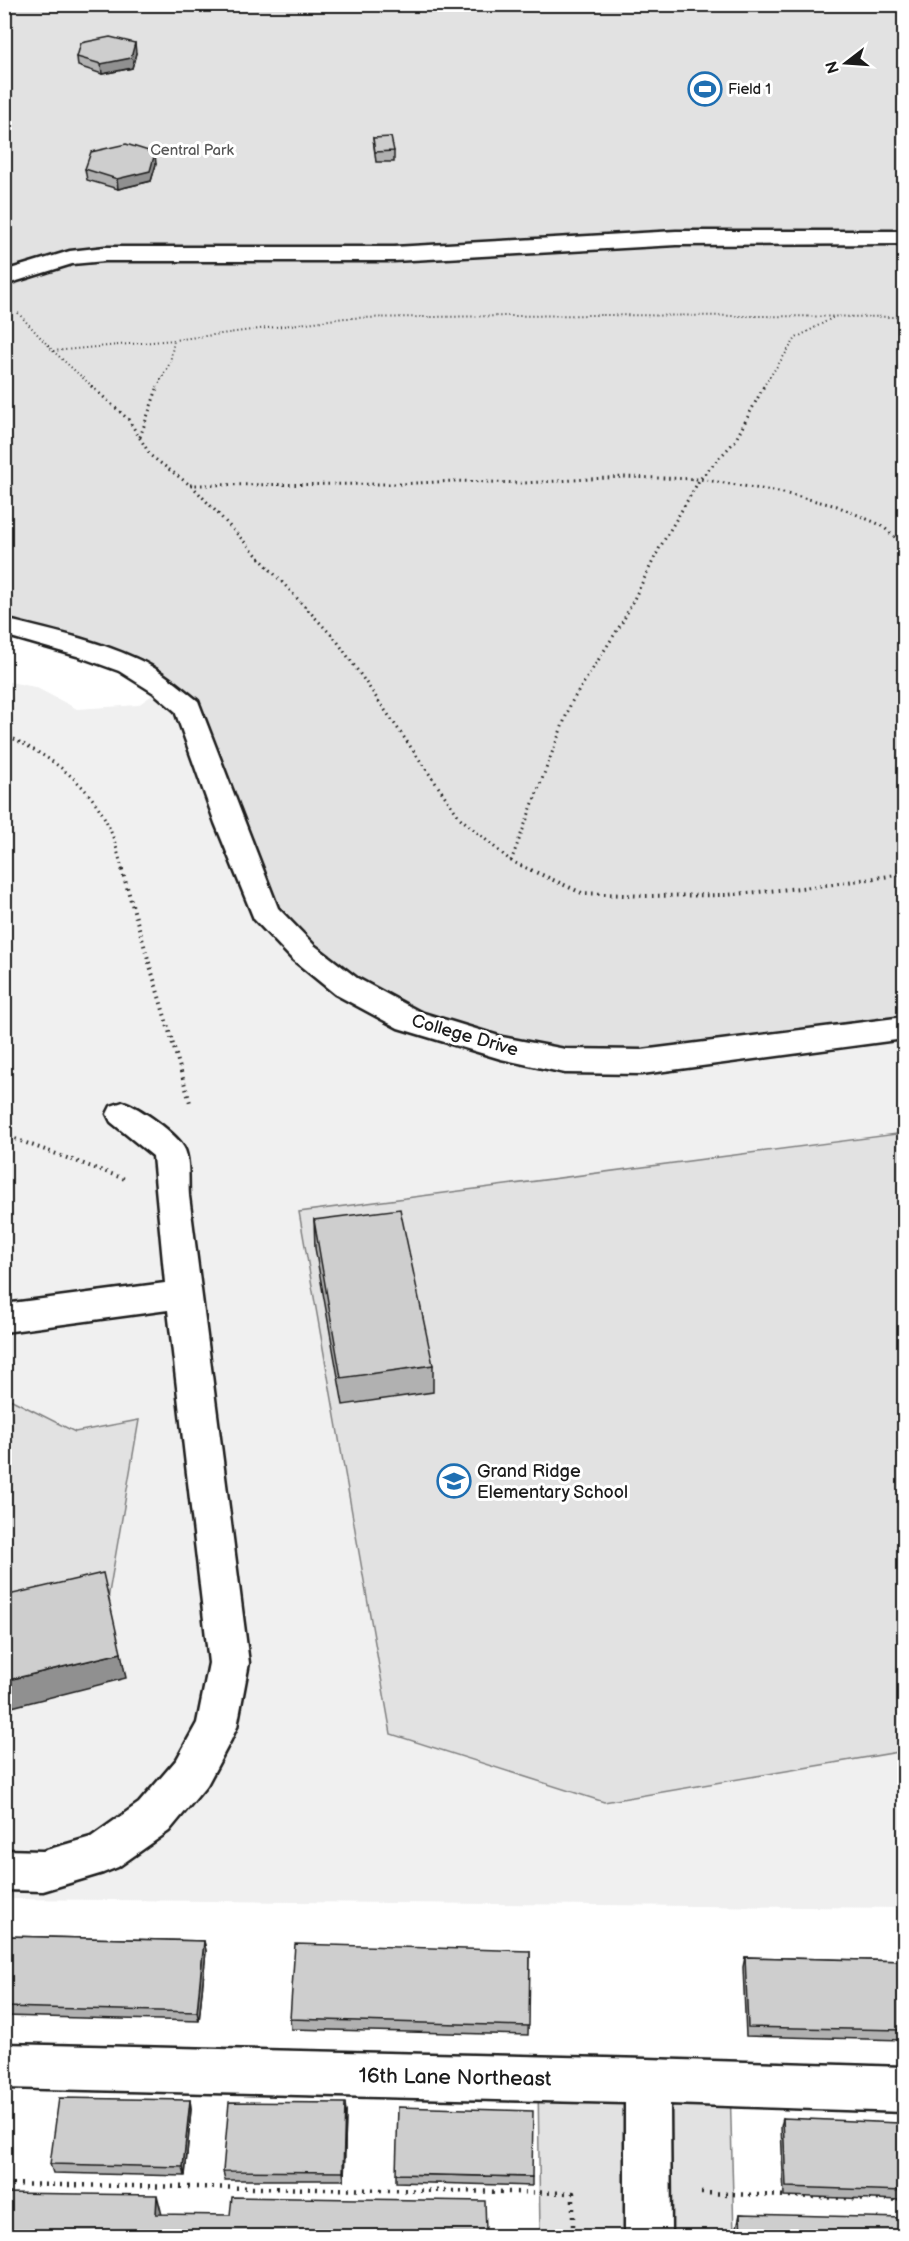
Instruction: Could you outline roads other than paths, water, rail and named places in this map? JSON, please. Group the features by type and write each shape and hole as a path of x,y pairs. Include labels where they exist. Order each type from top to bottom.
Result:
{"street":[{"path":"4,278 70,258 105,254 394,254 676,238 904,238"},
{"name":"College Drive","path":"4,627 87,650 129,665 164,687 189,707 230,823 265,912 303,952 346,986 409,1020 501,1048 566,1060 631,1062 904,1028"},
{"path":"4,1870 43,1871 103,1852 154,1817 192,1772 217,1727 229,1663 172,1196 169,1151 123,1114"},
{"path":"4,1318 184,1294"},
{"name":"16th Lane Northeast","path":"4,2066 647,2081 904,2090"},
{"path":"647,2081 648,2236"}],"place":[{"name":"Field 1","path":"705,89"},
{"name":"Grand Ridge Elementary School","path":"454,1481"}],"park label":[{"name":"Central Park","path":"192,150"}]}
